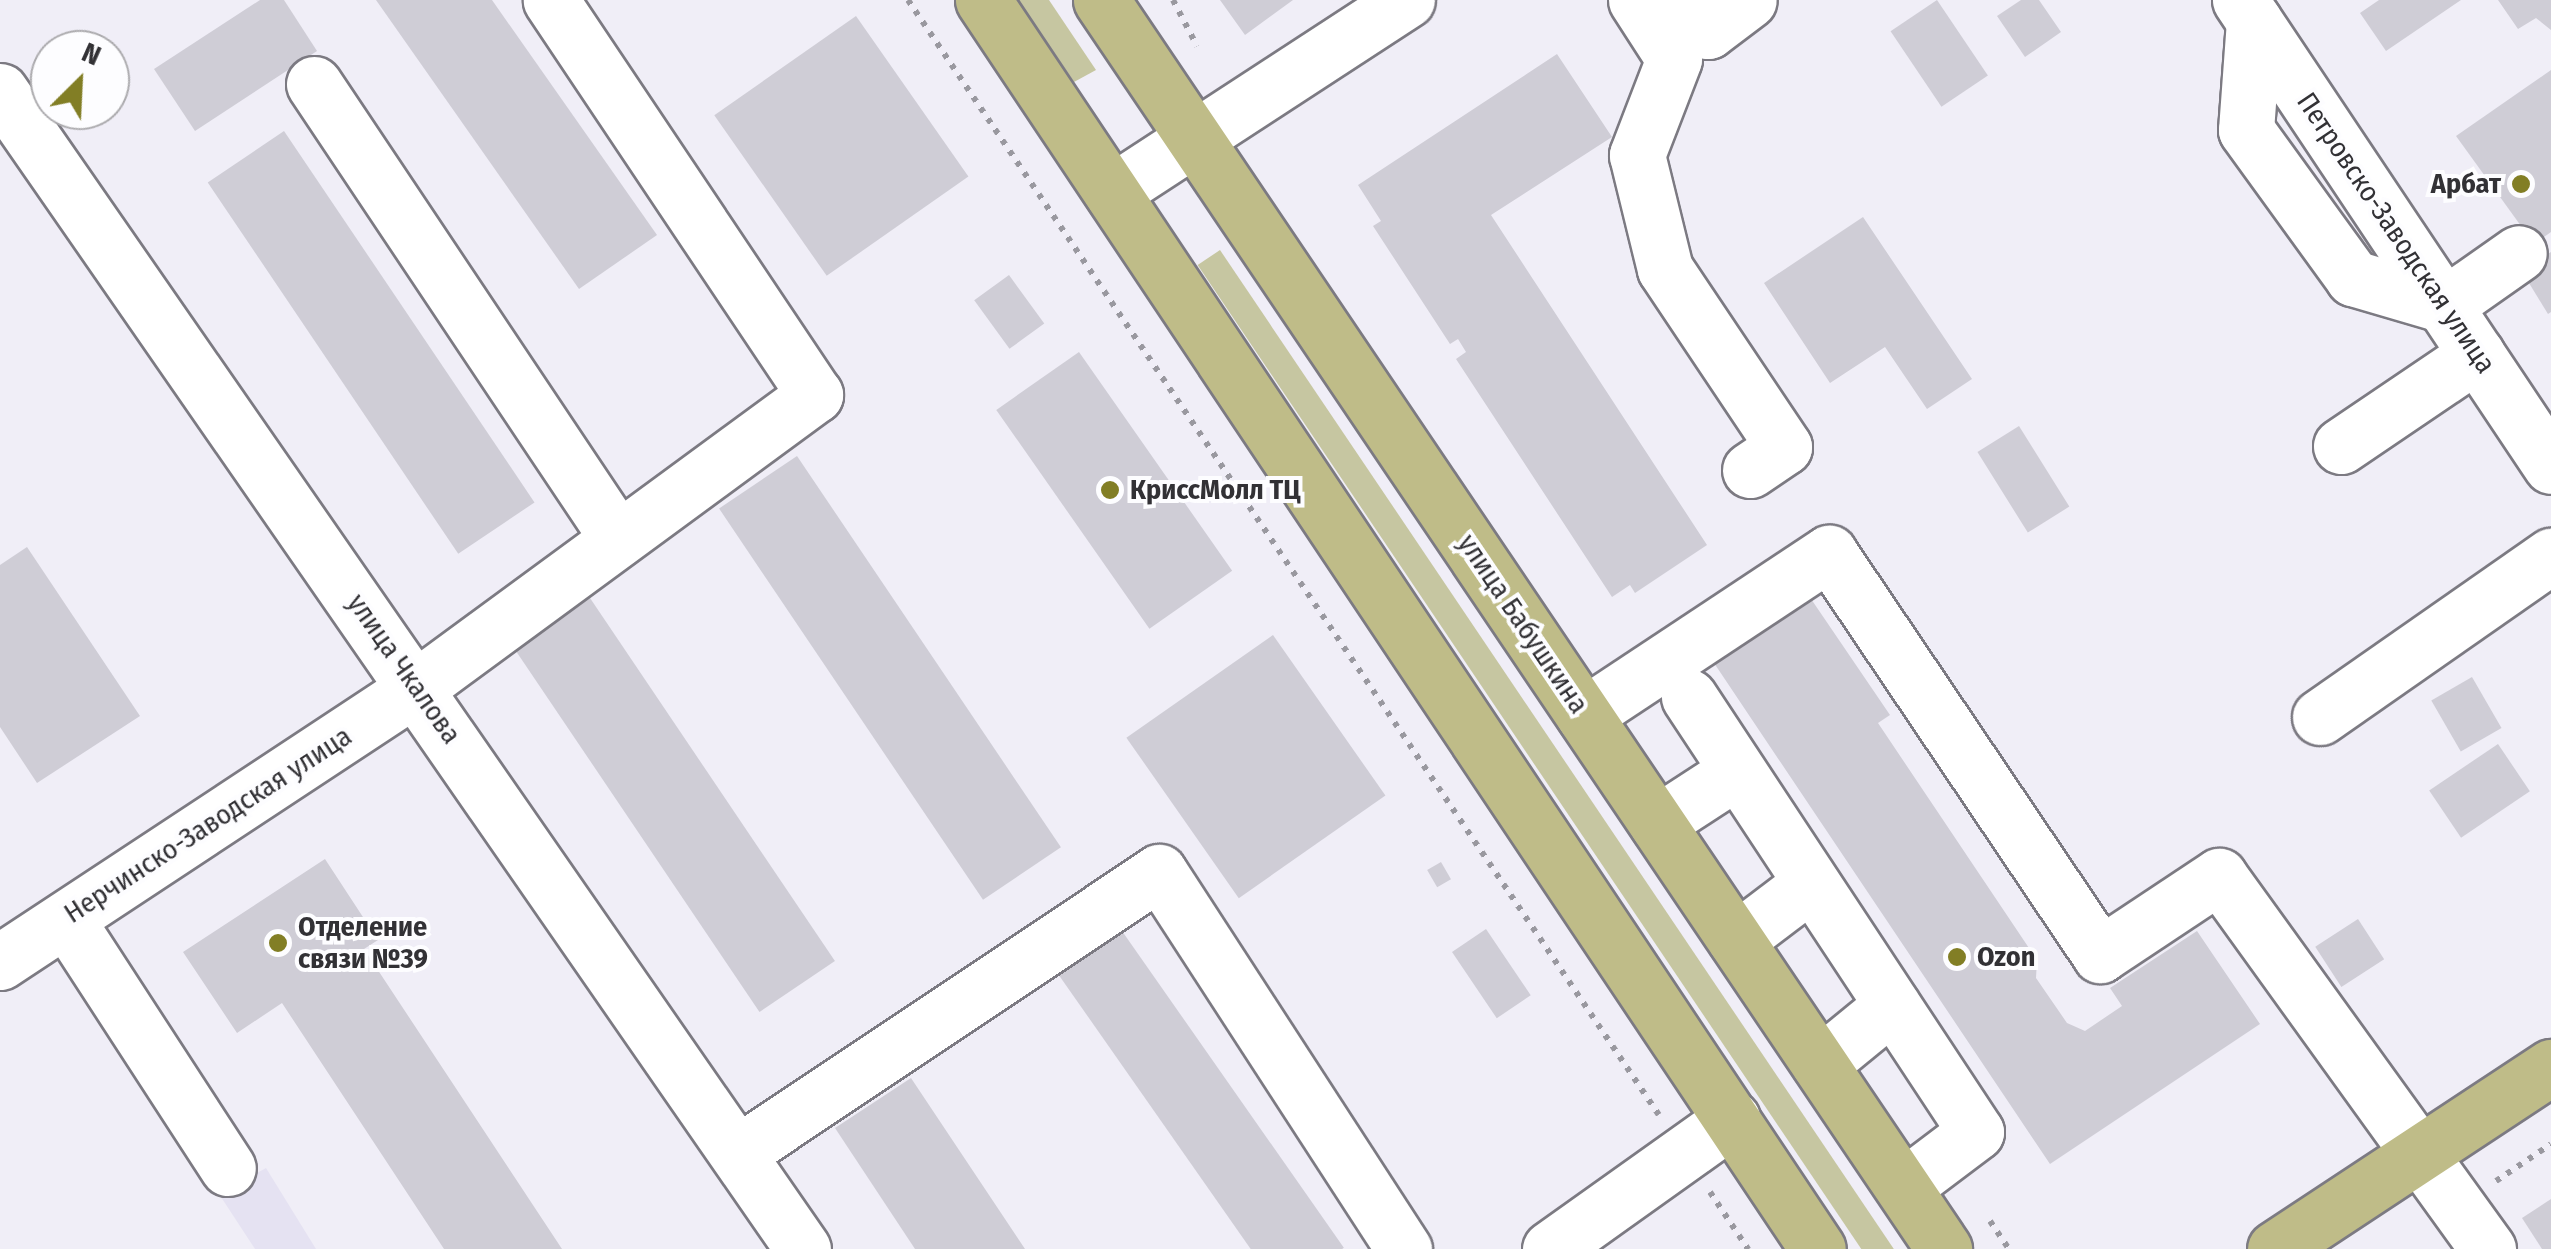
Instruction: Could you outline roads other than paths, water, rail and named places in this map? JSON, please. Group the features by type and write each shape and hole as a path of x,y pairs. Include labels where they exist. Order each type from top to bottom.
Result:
{"main road":[{"path":"984,0 1818,1249"},
{"name":"улица Бабушкина","path":"1101,0 1944,1249"},
{"path":"2276,1249 2551,1067"}],"street":[{"name":"Нерчинско-Заводская улица","path":"0,962 417,687 815,395 551,0"},
{"path":"1112,192 1192,134 1407,0"},
{"path":"1636,0 1674,59 1636,155 1665,269 1784,447 1750,470"},
{"path":"1688,0 1708,30 1748,0"},
{"name":"Петровско-Заводская улица","path":"2247,10 2551,466"},
{"path":"314,84 618,539"},
{"name":"улица Чкалова","path":"3,101 417,687 804,1249"},
{"path":"2444,306 2519,253"},
{"path":"2341,446 2476,354"},
{"path":"1584,715 1830,553 2100,955 2220,876 2488,1249"},
{"path":"2320,717 2551,556"},
{"path":"1689,697 1976,1132 1903,1187"},
{"path":"1657,823 1737,771"},
{"path":"738,1153 1159,872 1404,1249"},
{"path":"1736,940 1811,883"},
{"path":"66,919 228,1168"},
{"path":"1820,1064 1892,1005"},
{"path":"1550,1249 1732,1119"}],"place":[{"name":"Арбат","path":"2521,184"},
{"name":"КриссМолл ТЦ","path":"1110,490"},
{"name":"Отделение связи №39","path":"278,943"},
{"name":"Ozon","path":"1957,957"}]}
